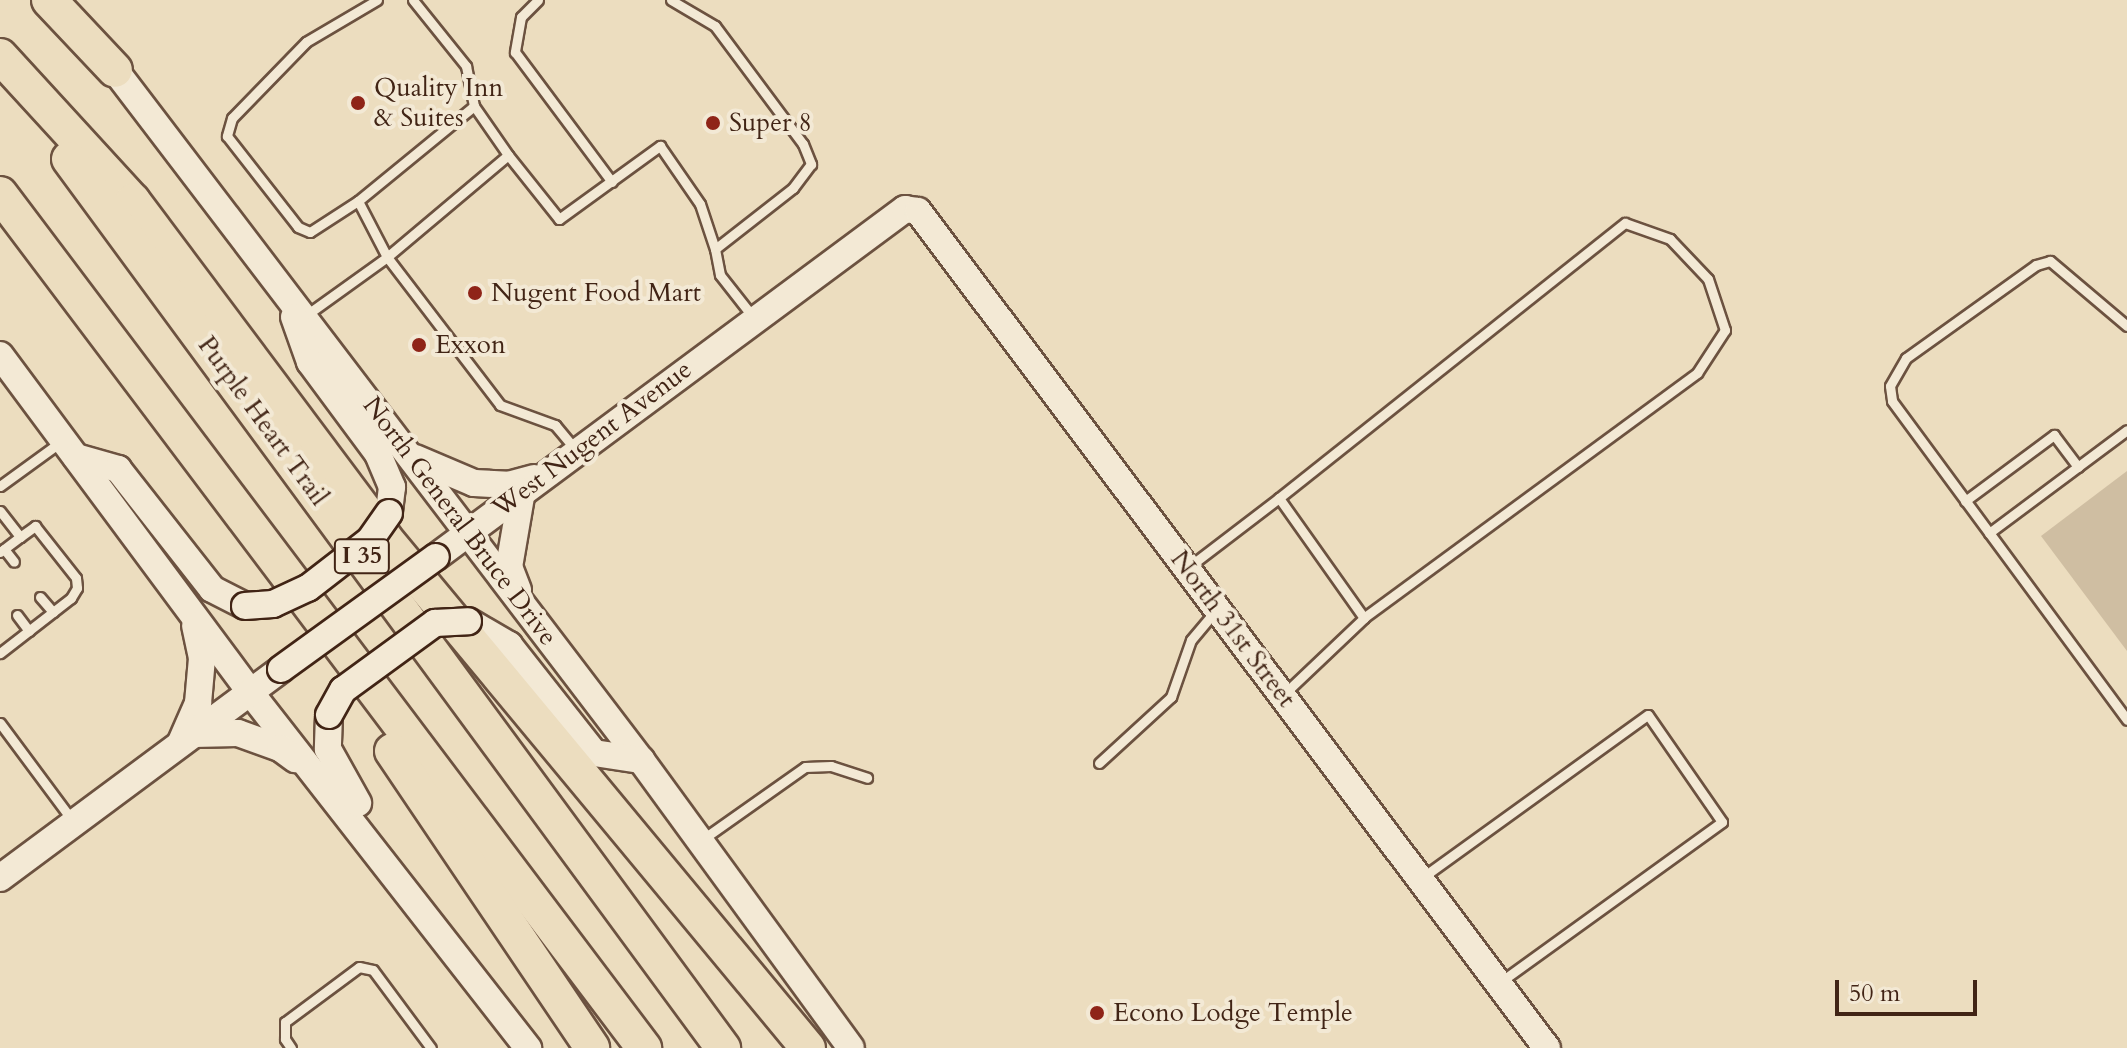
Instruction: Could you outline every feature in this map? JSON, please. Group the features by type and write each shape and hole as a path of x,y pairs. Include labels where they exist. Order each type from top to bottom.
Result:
{"highway":[{"path":"49,0 115,70"},
{"path":"0,56 133,201 384,537 808,1048"},
{"name":"Purple Heart Trail","path":"0,65 723,1048"},
{"name":"I 35","path":"0,194 644,1048"},
{"path":"178,432 592,1048"}],"main road":[{"name":"North General Bruce Drive","path":"61,0 641,760 851,1048"},
{"name":"West Nugent Avenue","path":"0,878 754,318 905,209 918,211"},
{"name":"North 31st Street","path":"918,211 1547,1048"},
{"path":"69,448 118,469 212,589 245,606 273,604 308,588 370,540 389,513 392,487 378,454 310,362 285,291"},
{"path":"0,355 250,692 520,1043"},
{"path":"409,455 474,483 532,484 509,567 523,605"},
{"path":"192,615 202,658 200,688 187,739 238,733 280,748 315,775"},
{"path":"395,877 393,851 340,779 328,749 329,715 343,690 435,623 468,621 509,645 594,753 641,760"}],"lane":[{"path":"377,0 306,42 232,118 227,136 298,227 310,232 358,201 474,106"},
{"path":"413,0 466,66 474,106 559,219 660,146 700,204 720,275 754,318"},
{"path":"538,0 521,17 515,52 612,182"},
{"path":"671,0 715,26 803,144 811,164 793,188 715,249"},
{"path":"305,316 387,257 508,155"},
{"path":"358,201 387,257 500,405 555,425 576,450"},
{"path":"1187,568 1625,223 1670,239 1708,279 1725,330 1697,373 1364,618 1282,695"},
{"path":"2127,326 2050,261 2036,265 1906,358 1895,371 1892,401 2127,720"},
{"path":"1989,533 2127,430"},
{"path":"1965,501 2054,435 2078,467"},
{"path":"0,486 69,448"},
{"path":"1279,498 1364,618"},
{"path":"0,511 20,537"},
{"path":"2,648 71,598 76,578 35,526 2,551 14,562"},
{"path":"40,597 53,612"},
{"path":"1099,763 1171,697 1191,640 1217,608"},
{"path":"17,615 29,631"},
{"path":"1420,879 1648,715 1722,822 1499,983"},
{"path":"0,723 74,823"},
{"path":"700,841 805,767 831,766 867,778"},
{"path":"291,1048 285,1039 285,1022 359,967 373,970 431,1048"}],"shaded area":[{"path":"2127,471 2127,651 2041,536"}],"place":[{"name":"Quality Inn & Suites","path":"358,103"},
{"name":"Super 8","path":"713,123"},
{"name":"Nugent Food Mart","path":"475,293"},
{"name":"Exxon","path":"419,345"},
{"name":"Econo Lodge Temple","path":"1097,1013"}]}
